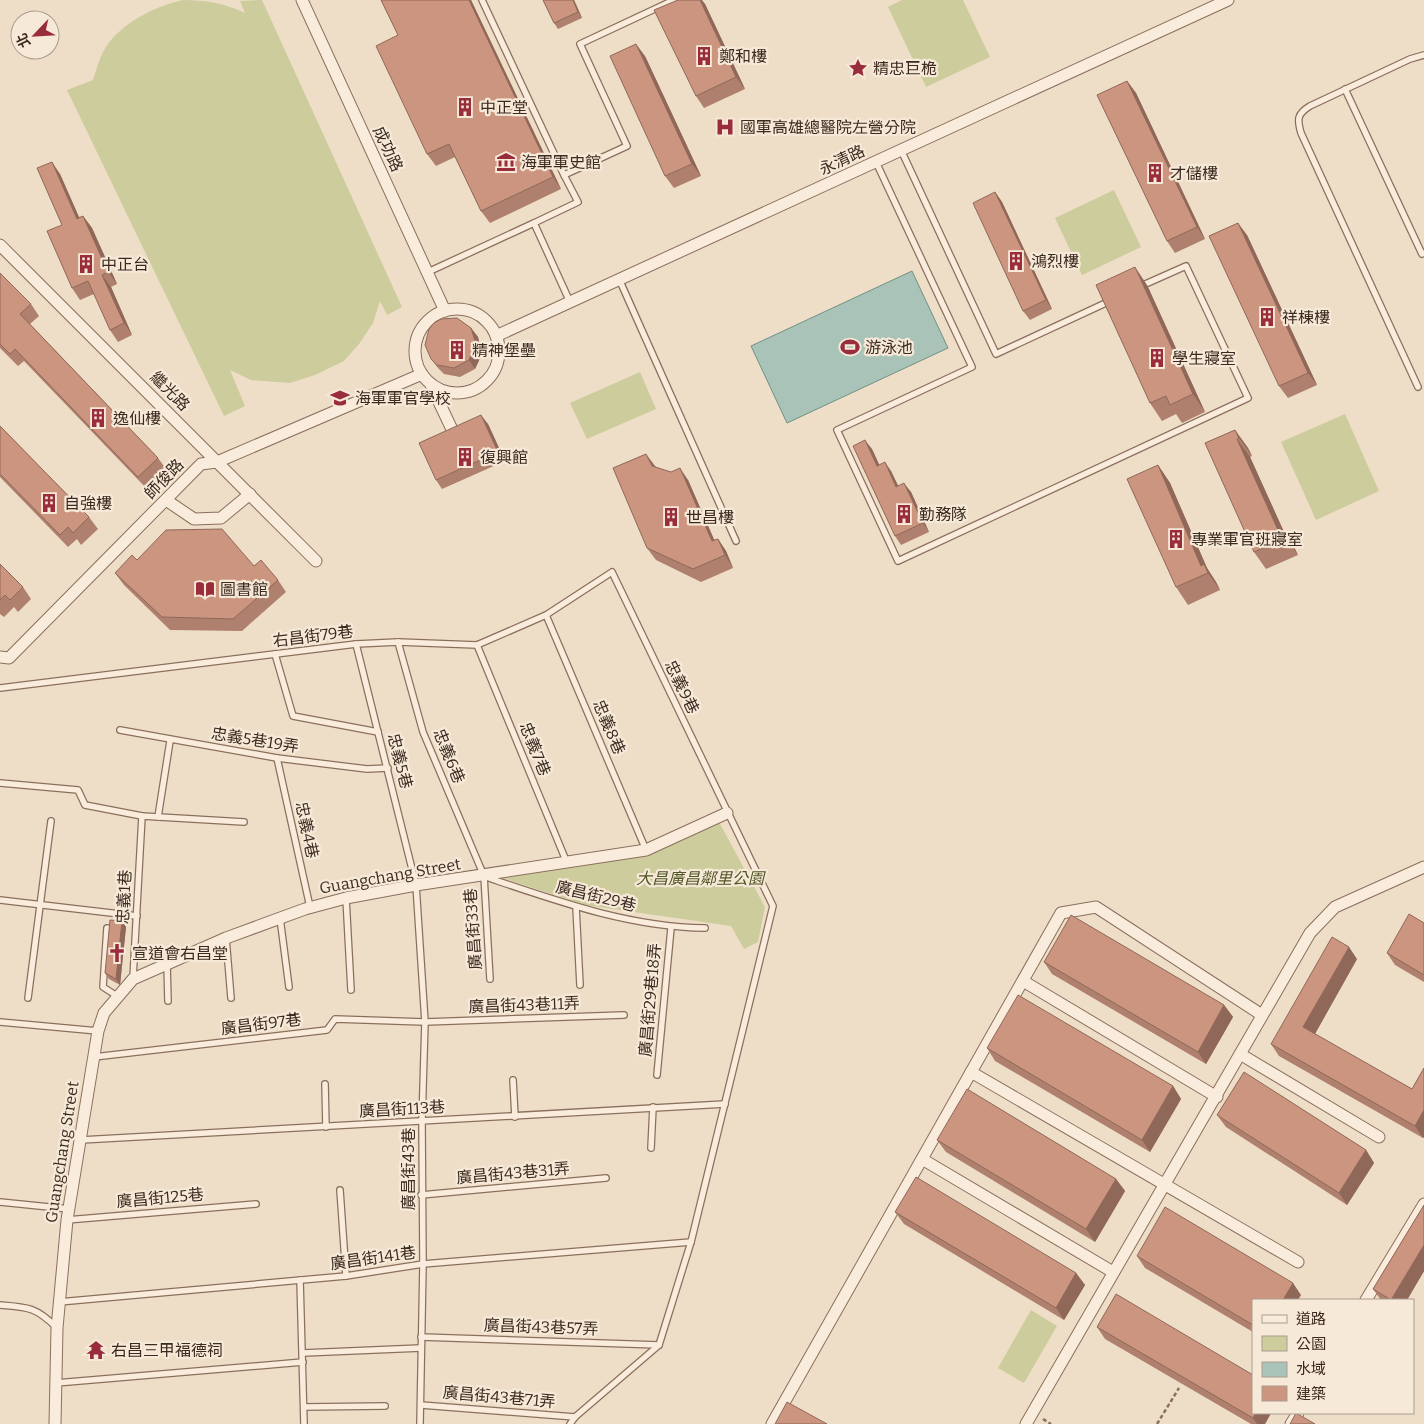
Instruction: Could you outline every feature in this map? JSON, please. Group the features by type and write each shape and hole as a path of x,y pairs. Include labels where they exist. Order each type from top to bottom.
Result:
{"street":[{"name":"永清路","path":"496,336 1228,0"},
{"name":"成功路","path":"306,1 445,311"},
{"name":"繼光路","path":"0,245 316,560"},
{"path":"431,384 443,391 456,394 470,392 482,386 492,376 498,363 499,349 496,336 490,325 470,311 458,309 445,311 429,321 418,336 416,356 422,374 431,384 456,438"},
{"name":"師俊路","path":"0,657 9,658 201,464 217,462 422,374"},
{"path":"166,500 194,519 221,518 250,494"},
{"name":"Guangchang Street","path":"55,1424 57,1328 68,1214 98,1031 104,1013 133,979 226,938 310,908 346,898 416,885 646,850 727,813"},
{"path":"1026,1424 1113,1272 1217,1097 1310,933 1335,907 1421,871"},
{"path":"772,1424 1061,913 1096,907 1262,1015"},
{"path":"1023,981 1217,1097"},
{"path":"1240,1054 1379,1137"},
{"path":"971,1072 1298,1262"},
{"path":"922,1159 1113,1272"},
{"path":"1367,1299 1424,1204"}],"lane":[{"path":"428,272 578,202 482,0"},
{"path":"564,175 627,146 580,44 674,0"},
{"path":"1418,387 1301,133 1298,116 1305,108 1410,58 1424,55"},
{"path":"1345,89 1422,254 1424,253"},
{"path":"901,150 996,354 1114,299"},
{"path":"876,162 972,367 837,430 898,561 1248,398 1186,266 1132,291"},
{"path":"534,223 570,302"},
{"path":"619,279 736,541"},
{"name":"右昌街79巷","path":"0,688 356,644 398,642 477,645 546,615 612,572"},
{"name":"忠義9巷","path":"612,572 773,906 690,1242 659,1345"},
{"name":"忠義8巷","path":"546,615 646,850"},
{"name":"忠義6巷","path":"398,642 423,732 484,876"},
{"name":"忠義5巷","path":"356,644 416,885"},
{"name":"忠義7巷","path":"477,645 567,863"},
{"path":"275,654 293,716 378,732"},
{"name":"忠義5巷19弄","path":"120,730 170,741 277,758 367,769 388,768"},
{"path":"158,817 170,741"},
{"name":"忠義4巷","path":"277,758 310,908"},
{"path":"0,783 78,790 85,805 142,816 244,822"},
{"name":"忠義1巷","path":"133,979 142,816"},
{"path":"28,998 51,821"},
{"name":"廣昌街29巷","path":"484,876 576,907 670,928 705,928"},
{"name":"廣昌街33巷","path":"484,876 490,979"},
{"name":"廣昌街43巷","path":"416,885 425,1022 421,1195 423,1264 420,1424"},
{"path":"346,898 352,990"},
{"path":"0,900 137,916"},
{"path":"576,907 580,986"},
{"path":"280,918 288,987"},
{"name":"忠義1巷","path":"107,928 103,987 117,996"},
{"name":"廣昌街29巷18弄","path":"657,1075 670,928"},
{"path":"226,938 231,998"},
{"path":"166,964 168,1001"},
{"name":"廣昌街43巷11弄","path":"425,1022 624,1015"},
{"name":"廣昌街97巷","path":"94,1057 328,1030 335,1019 425,1022"},
{"path":"0,1022 98,1031"},
{"path":"513,1080 515,1117"},
{"path":"325,1084 326,1127"},
{"name":"廣昌街113巷","path":"81,1140 725,1104"},
{"path":"651,1148 653,1107"},
{"name":"廣昌街43巷31弄","path":"421,1195 606,1178"},
{"path":"340,1190 346,1276"},
{"name":"廣昌街125巷","path":"0,1202 68,1214 256,1204"},
{"name":"廣昌街141巷","path":"59,1302 346,1276 423,1264 690,1242"},
{"path":"300,1280 304,1424"},
{"path":"0,1305 28,1307 45,1317 57,1328"},
{"name":"廣昌街43巷57弄","path":"421,1337 659,1345"},
{"path":"570,1424 575,1417 659,1345"},
{"path":"303,1353 421,1348"},
{"path":"56,1383 303,1362"},
{"name":"廣昌街43巷71弄","path":"421,1404 575,1417"},
{"path":"304,1408 385,1406"}],"path":[{"path":"1157,1424 1179,1388"}],"green space":[{"path":"183,0 215,3 245,13 240,1 262,0 402,307 387,315 380,301 373,323 359,344 344,361 315,375 290,383 251,380 230,370 245,406 224,416 67,90 93,80 105,48 123,28 152,10"},
{"path":"902,0 963,0 990,57 926,87 888,7"},
{"path":"1114,190 1141,247 1082,275 1055,218"},
{"path":"640,372 656,409 587,439 570,403"},
{"path":"1345,414 1379,491 1316,520 1281,442"},
{"name":"大昌廣昌鄰里公園","path":"719,822 765,907 758,942 744,949 731,926 585,905 503,878 647,855"},
{"path":"1031,1310 1057,1326 1024,1383 998,1368"}],"water":[{"name":"游泳池","path":"912,271 948,348 787,423 751,346"}],"building":[{"name":"中正堂","path":"381,0 469,0 553,177 481,211 449,144 427,154 376,46 398,35"},
{"path":"543,0 573,0 578,12 554,23"},
{"name":"鄭和樓","path":"678,0 700,0 736,77 696,96 654,10"},
{"path":"636,44 692,164 665,176 610,56"},
{"name":"才儲樓","path":"1127,81 1197,227 1167,241 1097,95"},
{"name":"中正台","path":"52,162 77,219 83,216 108,272 102,275 124,323 110,330 88,281 72,288 47,231 62,225 37,168"},
{"name":"鴻烈樓","path":"995,192 1046,300 1023,311 973,203"},
{"name":"祥棟樓","path":"1238,223 1308,373 1279,386 1209,236"},
{"name":"學生寢室","path":"1135,267 1193,394 1170,405 1166,396 1150,403 1096,285"},
{"name":"逸仙樓","path":"0,273 31,304 20,314 158,458 138,477 15,349 10,354 0,344"},
{"name":"精神堡壘","path":"457,318 471,328 476,344 469,360 454,368 437,365 431,359 425,345 429,329 441,319"},
{"name":"復興館","path":"481,415 498,452 436,480 419,443"},
{"name":"自強樓","path":"0,426 89,517 73,533 68,527 60,535 0,474"},
{"name":"專業軍官班寢室","path":"1235,430 1239,438 1237,439 1278,530 1281,529 1285,537 1254,552 1205,443"},
{"name":"勤務隊","path":"865,440 877,466 885,462 896,487 904,483 923,523 895,536 853,446"},
{"name":"世昌樓","path":"646,454 652,466 671,472 680,468 712,541 718,539 725,555 693,569 647,548 613,468"},
{"name":"專業軍官班寢室","path":"1158,465 1201,566 1204,564 1208,573 1176,587 1127,479"},
{"name":"圖書館","path":"222,529 254,566 261,560 278,580 233,619 162,617 115,573 132,555 137,560 166,530"},
{"path":"0,564 23,587 10,600 5,595 0,600"},
{"path":"1409,914 1424,923 1424,975 1387,953"},
{"path":"1071,915 1224,1005 1198,1052 1044,962"},
{"path":"110,920 122,921 116,979 105,973"},
{"path":"1332,937 1349,947 1303,1027 1412,1089 1424,1068 1424,1110 1415,1126 1271,1044"},
{"path":"1018,995 1173,1086 1142,1140 987,1048"},
{"path":"1244,1072 1366,1150 1339,1193 1217,1115"},
{"path":"967,1089 1116,1179 1086,1229 937,1140"},
{"path":"916,1177 1076,1273 1056,1308 895,1212"},
{"path":"1424,1205 1424,1245 1392,1299 1373,1289"},
{"path":"1165,1207 1293,1283 1284,1299 1252,1299 1252,1324 1137,1256"},
{"path":"1116,1294 1252,1374 1252,1414 1255,1414 1253,1418 1097,1327"},
{"path":"787,1402 827,1424 775,1424"},
{"path":"1295,1414 1298,1414 1315,1424 1290,1424"}],"place":[{"name":"鄭和樓","path":"704,56"},
{"name":"精忠巨桅","path":"858,68"},
{"name":"中正堂","path":"465,107"},
{"name":"國軍高雄總醫院左營分院","path":"725,127"},
{"name":"海軍軍史館","path":"506,162"},
{"name":"才儲樓","path":"1155,173"},
{"name":"鴻烈樓","path":"1016,261"},
{"name":"中正台","path":"86,264"},
{"name":"祥棟樓","path":"1267,317"},
{"name":"游泳池","path":"850,347"},
{"name":"精神堡壘","path":"457,350"},
{"name":"學生寢室","path":"1157,358"},
{"name":"海軍軍官學校","path":"340,398"},
{"name":"逸仙樓","path":"98,418"},
{"name":"復興館","path":"465,457"},
{"name":"自強樓","path":"49,503"},
{"name":"勤務隊","path":"904,514"},
{"name":"世昌樓","path":"671,517"},
{"name":"專業軍官班寢室","path":"1176,539"},
{"name":"圖書館","path":"205,589"},
{"name":"宣道會右昌堂","path":"117,953"},
{"name":"右昌三甲福德祠","path":"96,1350"}]}
